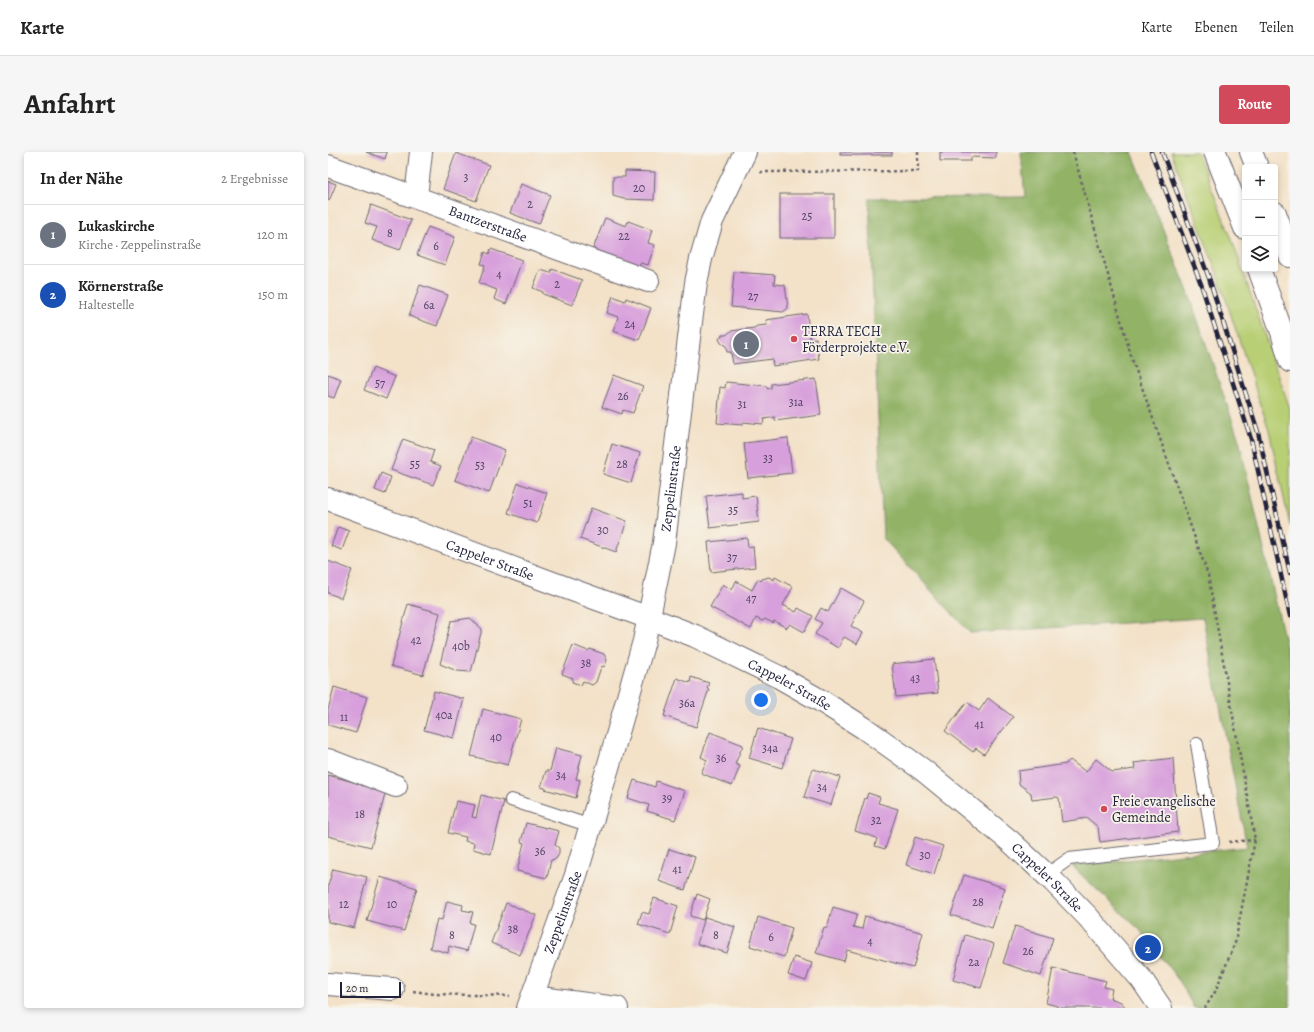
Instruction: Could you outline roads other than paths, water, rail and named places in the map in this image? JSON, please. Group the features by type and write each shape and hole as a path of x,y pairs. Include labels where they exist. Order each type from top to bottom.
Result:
{"main road":[{"path":"416,197 422,152"},
{"name":"Zeppelinstraße","path":"530,1002 576,875 644,641 664,543 698,275 705,242 712,220 746,152"},
{"path":"1216,152 1242,220"},
{"path":"1251,152 1256,164"},
{"name":"Bantzerstraße","path":"328,166 648,281"},
{"path":"1278,222 1290,256"},
{"path":"1260,272 1282,332 1290,361"},
{"name":"Cappeler Straße","path":"328,499 695,636 778,677 823,702 864,728 923,770 1011,842 1088,917 1142,980 1161,1008"},
{"path":"328,760 396,786"},
{"path":"328,984 393,989"},
{"path":"530,1002 617,1008"}],"lane":[{"path":"1046,875 1069,859 1213,843 1197,744"},
{"path":"511,800 591,826"}],"railway":[{"path":"1151,152 1201,284 1251,439 1290,616"},
{"path":"1162,152 1209,278 1258,432 1290,573"}],"place":[{"name":"TERRA TECH Förderprojekte e.V.","path":"794,339"},
{"name":"Lukaskirche","path":"746,344"},
{"name":"Freie evangelische Gemeinde","path":"1104,809"},
{"name":"Körnerstraße","path":"1148,948"}]}
